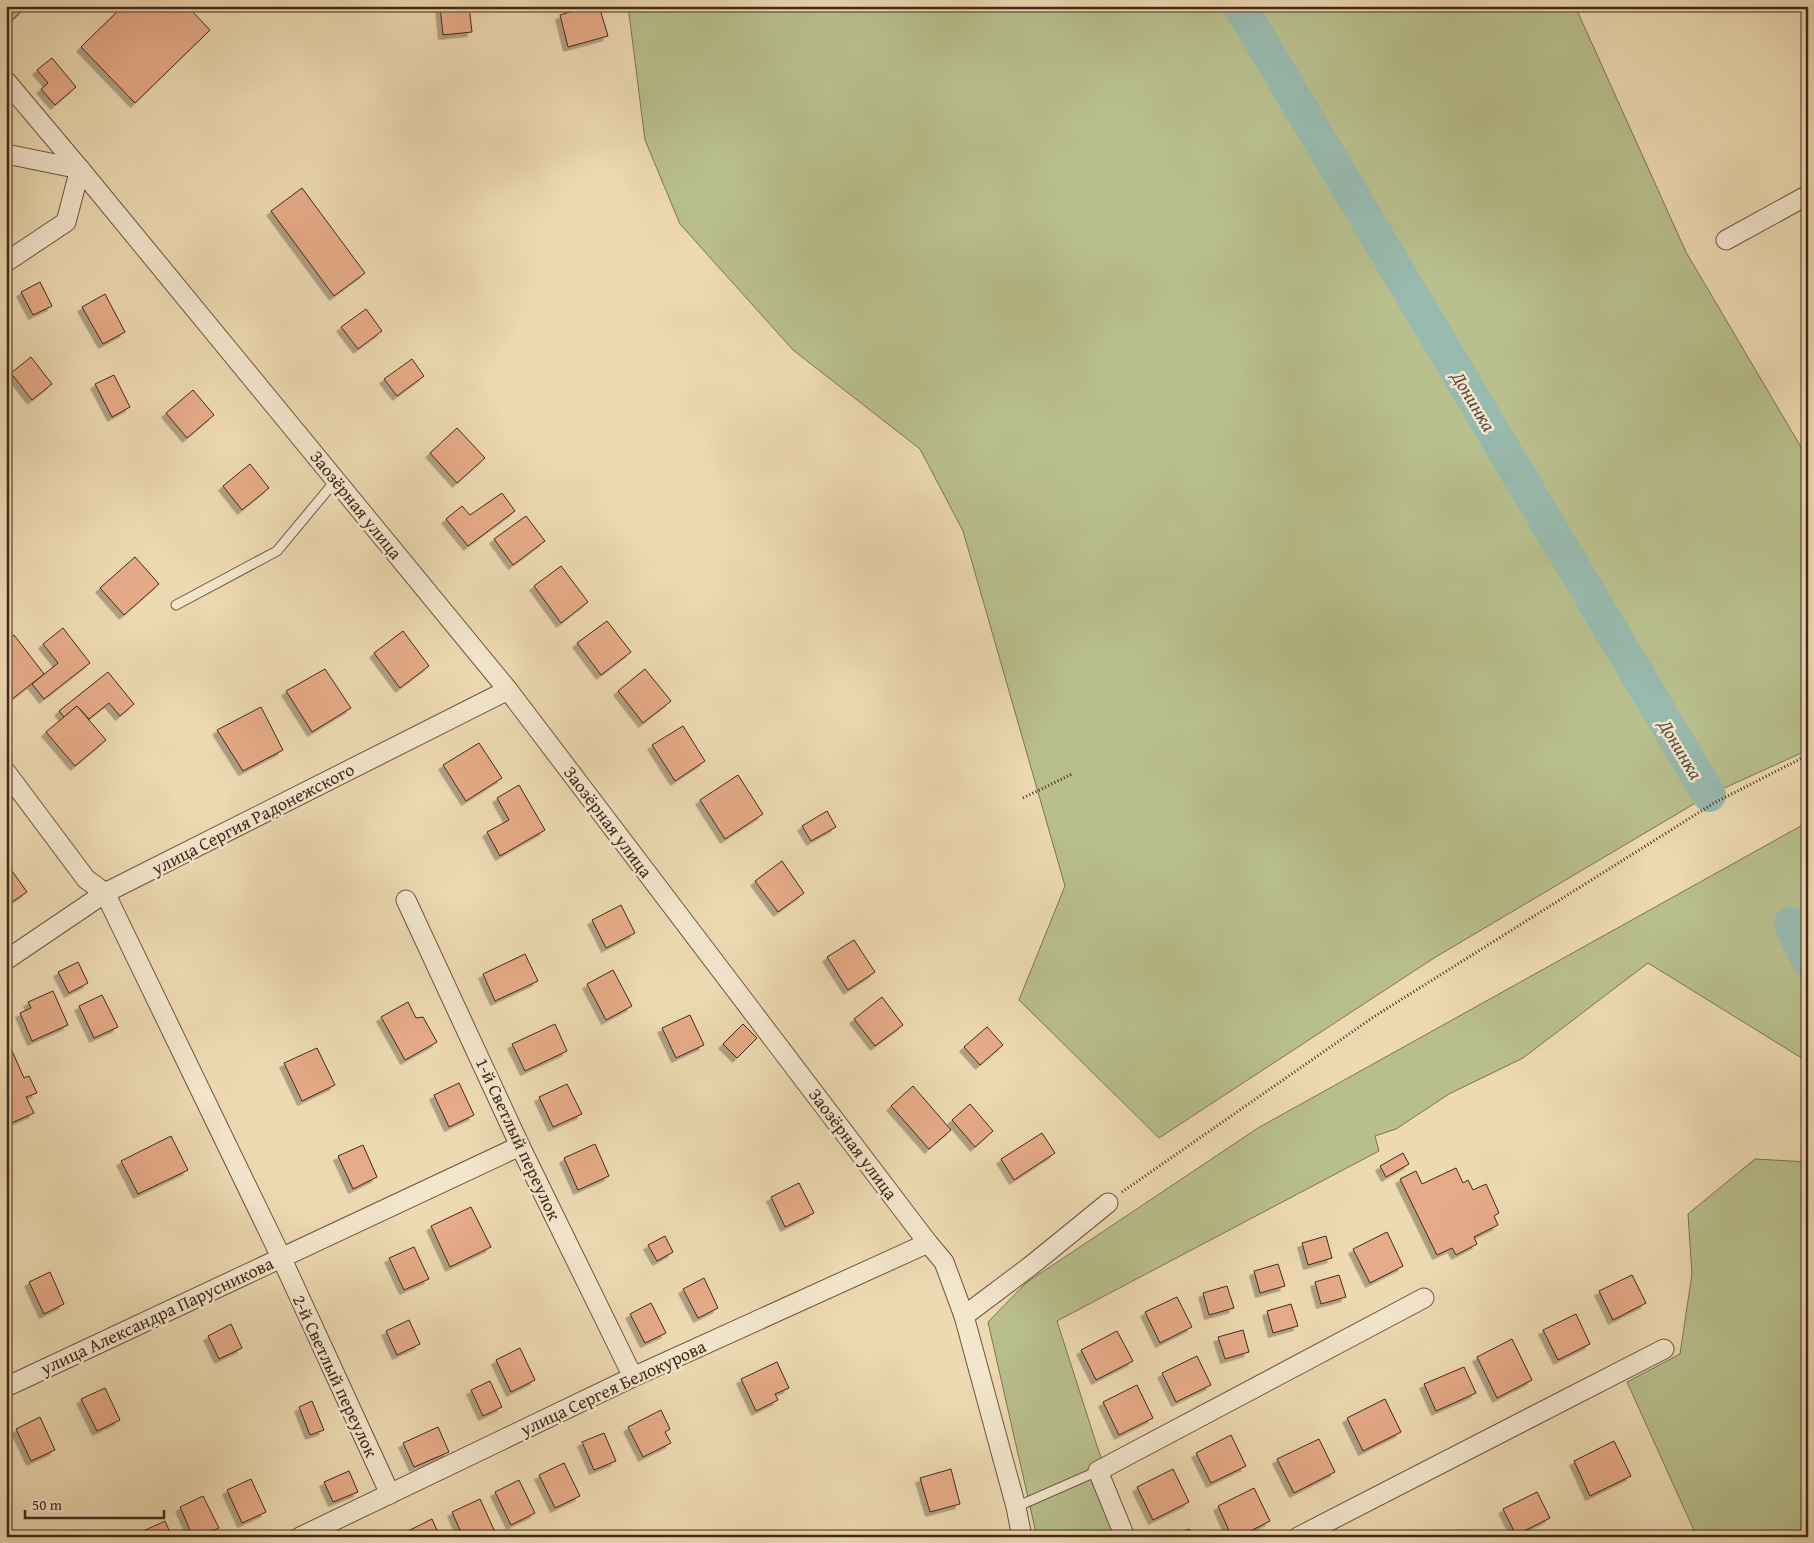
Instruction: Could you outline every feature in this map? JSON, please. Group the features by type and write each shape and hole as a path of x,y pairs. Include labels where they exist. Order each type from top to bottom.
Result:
{"street":[{"name":"Заозёрная улица","path":"6,81 508,690 944,1262 964,1316 1016,1507 1022,1537"},
{"path":"6,154 80,169 66,222 6,262"},
{"path":"1726,240 1808,195"},
{"name":"улица Сергия Радонежского","path":"6,960 105,893 508,690"},
{"path":"6,772 86,879 105,893"},
{"name":"2-й Светлый переулок","path":"105,893 281,1257 390,1494"},
{"name":"1-й Светлый переулок","path":"406,900 520,1146 633,1376"},
{"name":"улица Александра Парусникова","path":"6,1387 520,1146"},
{"path":"964,1316 1033,1264 1108,1203"},
{"name":"улица Сергея Белокурова","path":"300,1537 633,1376 928,1243"},
{"path":"1125,1537 1098,1472 1424,1298"},
{"path":"1298,1537 1664,1349"}],"lane":[{"path":"176,605 277,551 336,480"},
{"path":"1016,1507 1098,1472"}],"path":[{"path":"1108,1203 1375,1016 1714,803 1808,755"},
{"path":"1024,798 1072,774"}],"green space":[{"path":"628,6 1575,6 1686,252 1808,459 1808,750 1709,795 1434,958 1159,1138 1019,1000 1065,886 963,531 920,449 793,350 680,224 645,140"},
{"path":"1808,822 1808,1062 1648,963 1523,1058 1449,1094 1396,1129 1375,1136 1379,1151 1057,1321 1098,1449 1131,1537 1037,1537 988,1322 1026,1283 1258,1128"},
{"path":"1755,1159 1808,1162 1808,1537 1697,1537 1627,1382 1680,1354 1692,1274 1688,1214"}],"building":[{"path":"6,6 20,6 23,10 9,23 6,20"},
{"path":"123,6 187,6 210,30 135,103 81,47"},
{"path":"440,6 469,6 472,32 443,35"},
{"path":"590,6 599,6 608,36 568,47 560,15"},
{"path":"52,58 76,87 55,105 41,89 48,83 37,70"},
{"path":"302,188 365,273 334,296 271,211"},
{"path":"40,282 52,306 33,315 21,292"},
{"path":"105,294 125,332 103,344 82,307"},
{"path":"366,309 382,331 358,349 341,327"},
{"path":"31,357 52,384 32,400 11,373"},
{"path":"412,359 424,376 397,396 384,379"},
{"path":"114,375 130,407 112,417 95,384"},
{"path":"193,390 214,415 187,438 166,413"},
{"path":"457,428 485,458 457,483 430,453"},
{"path":"250,464 269,488 242,510 223,486"},
{"path":"502,493 515,511 468,546 446,519 462,506 470,515"},
{"path":"526,516 545,541 513,565 494,539"},
{"path":"135,557 159,584 124,615 100,588"},
{"path":"561,566 588,602 561,623 534,586"},
{"path":"607,621 631,652 601,675 577,643"},
{"path":"63,628 90,663 44,699 32,684 58,663 43,644"},
{"path":"403,631 429,666 400,688 374,653"},
{"path":"14,635 44,674 11,700 6,693 6,641"},
{"path":"325,669 351,708 312,732 286,691"},
{"path":"645,669 671,701 643,723 618,691"},
{"path":"108,672 134,704 120,716 109,703 89,719 77,706 64,717 59,711"},
{"path":"77,706 106,740 75,766 46,732"},
{"path":"261,707 283,750 243,771 217,730"},
{"path":"683,726 705,761 675,781 652,745"},
{"path":"479,743 502,778 466,801 443,765"},
{"path":"738,775 763,814 725,839 700,800"},
{"path":"519,785 545,830 500,856 487,832 509,820 497,798"},
{"path":"827,811 836,827 811,841 802,826"},
{"path":"782,861 804,893 778,912 755,881"},
{"path":"6,865 27,892 6,906"},
{"path":"621,905 635,933 606,948 592,920"},
{"path":"854,940 875,972 848,990 827,957"},
{"path":"525,954 538,981 495,1001 483,974"},
{"path":"78,962 88,983 69,993 58,972"},
{"path":"613,970 632,1006 606,1020 587,984"},
{"path":"53,991 68,1025 32,1041 20,1013 31,1008 28,1002"},
{"path":"102,995 118,1027 94,1038 79,1006"},
{"path":"882,997 903,1025 875,1046 854,1019"},
{"path":"408,1002 416,1018 423,1017 437,1042 405,1060 381,1017"},
{"path":"690,1015 704,1045 676,1058 662,1028"},
{"path":"555,1024 567,1051 525,1071 512,1044"},
{"path":"743,1024 757,1038 737,1058 723,1044"},
{"path":"987,1027 1003,1045 980,1065 964,1047"},
{"path":"9,1044 24,1078 29,1076 37,1093 26,1097 34,1113 9,1124 6,1117 6,1045"},
{"path":"317,1048 335,1085 302,1101 284,1063"},
{"path":"459,1083 474,1115 449,1127 434,1095"},
{"path":"567,1084 582,1114 553,1127 539,1097"},
{"path":"913,1086 951,1130 929,1149 891,1106"},
{"path":"970,1104 993,1131 975,1147 952,1120"},
{"path":"1042,1133 1055,1153 1014,1180 1001,1159"},
{"path":"171,1136 188,1170 138,1194 121,1161"},
{"path":"595,1144 609,1176 578,1190 564,1158"},
{"path":"363,1145 377,1177 353,1189 338,1156"},
{"path":"1403,1153 1409,1164 1386,1177 1380,1166"},
{"path":"1456,1168 1463,1183 1468,1180 1473,1190 1486,1184 1499,1213 1494,1216 1498,1225 1474,1237 1477,1244 1456,1255 1452,1248 1437,1255 1400,1179 1416,1171 1422,1184"},
{"path":"799,1183 814,1213 785,1227 771,1197"},
{"path":"471,1207 491,1247 450,1267 431,1226"},
{"path":"1387,1232 1403,1266 1370,1283 1353,1249"},
{"path":"665,1236 673,1252 657,1261 648,1245"},
{"path":"1326,1236 1332,1258 1308,1265 1302,1243"},
{"path":"414,1247 429,1279 404,1290 389,1258"},
{"path":"1278,1264 1285,1286 1260,1293 1254,1271"},
{"path":"50,1272 64,1304 44,1314 29,1282"},
{"path":"1339,1275 1346,1297 1321,1304 1315,1282"},
{"path":"1632,1275 1646,1303 1613,1320 1599,1291"},
{"path":"704,1278 718,1308 698,1318 683,1289"},
{"path":"1227,1286 1234,1308 1209,1315 1203,1293"},
{"path":"1177,1297 1192,1327 1160,1343 1145,1312"},
{"path":"651,1303 666,1333 645,1343 630,1314"},
{"path":"1291,1304 1298,1326 1273,1333 1267,1311"},
{"path":"1576,1314 1590,1344 1558,1360 1543,1330"},
{"path":"409,1320 420,1344 397,1355 386,1331"},
{"path":"231,1324 242,1348 219,1359 208,1336"},
{"path":"1243,1330 1249,1352 1225,1359 1218,1337"},
{"path":"1117,1331 1133,1361 1096,1380 1081,1350"},
{"path":"1512,1339 1532,1380 1497,1398 1477,1357"},
{"path":"520,1348 535,1380 511,1392 496,1360"},
{"path":"1197,1356 1211,1385 1176,1402 1162,1373"},
{"path":"777,1362 789,1388 775,1394 778,1400 756,1411 741,1379"},
{"path":"1464,1367 1476,1393 1436,1411 1424,1384"},
{"path":"490,1381 502,1407 483,1416 471,1390"},
{"path":"1137,1385 1153,1418 1119,1435 1103,1402"},
{"path":"105,1388 120,1420 97,1431 81,1399"},
{"path":"1385,1399 1401,1432 1363,1451 1347,1418"},
{"path":"312,1401 324,1430 310,1435 299,1407"},
{"path":"661,1410 670,1429 665,1432 671,1443 643,1457 628,1427"},
{"path":"40,1417 55,1450 31,1461 16,1429"},
{"path":"438,1427 449,1452 414,1467 403,1443"},
{"path":"604,1433 616,1461 594,1470 582,1442"},
{"path":"1231,1435 1246,1466 1211,1483 1196,1453"},
{"path":"1319,1439 1335,1472 1294,1493 1277,1459"},
{"path":"1614,1441 1631,1476 1590,1496 1574,1461"},
{"path":"564,1463 580,1496 555,1508 539,1475"},
{"path":"951,1469 960,1504 930,1512 920,1478"},
{"path":"1173,1469 1189,1502 1153,1520 1137,1487"},
{"path":"349,1471 358,1492 333,1502 324,1482"},
{"path":"251,1479 266,1512 242,1523 227,1490"},
{"path":"519,1480 535,1513 511,1525 495,1492"},
{"path":"1254,1488 1270,1521 1239,1537 1232,1537 1218,1506"},
{"path":"1537,1492 1550,1518 1516,1535 1503,1509"},
{"path":"203,1496 219,1528 200,1537 193,1537 180,1507"},
{"path":"480,1499 495,1532 484,1537 463,1537 452,1512"},
{"path":"432,1519 440,1537 406,1537 404,1533"},
{"path":"165,1521 172,1537 143,1537 141,1532"},
{"path":"1189,1529 1193,1537 1173,1537"}],"waterway":[{"name":"Донинка","path":"1240,6 1709,795"},
{"name":"Донинка","path":"1791,924 1808,961"}]}
